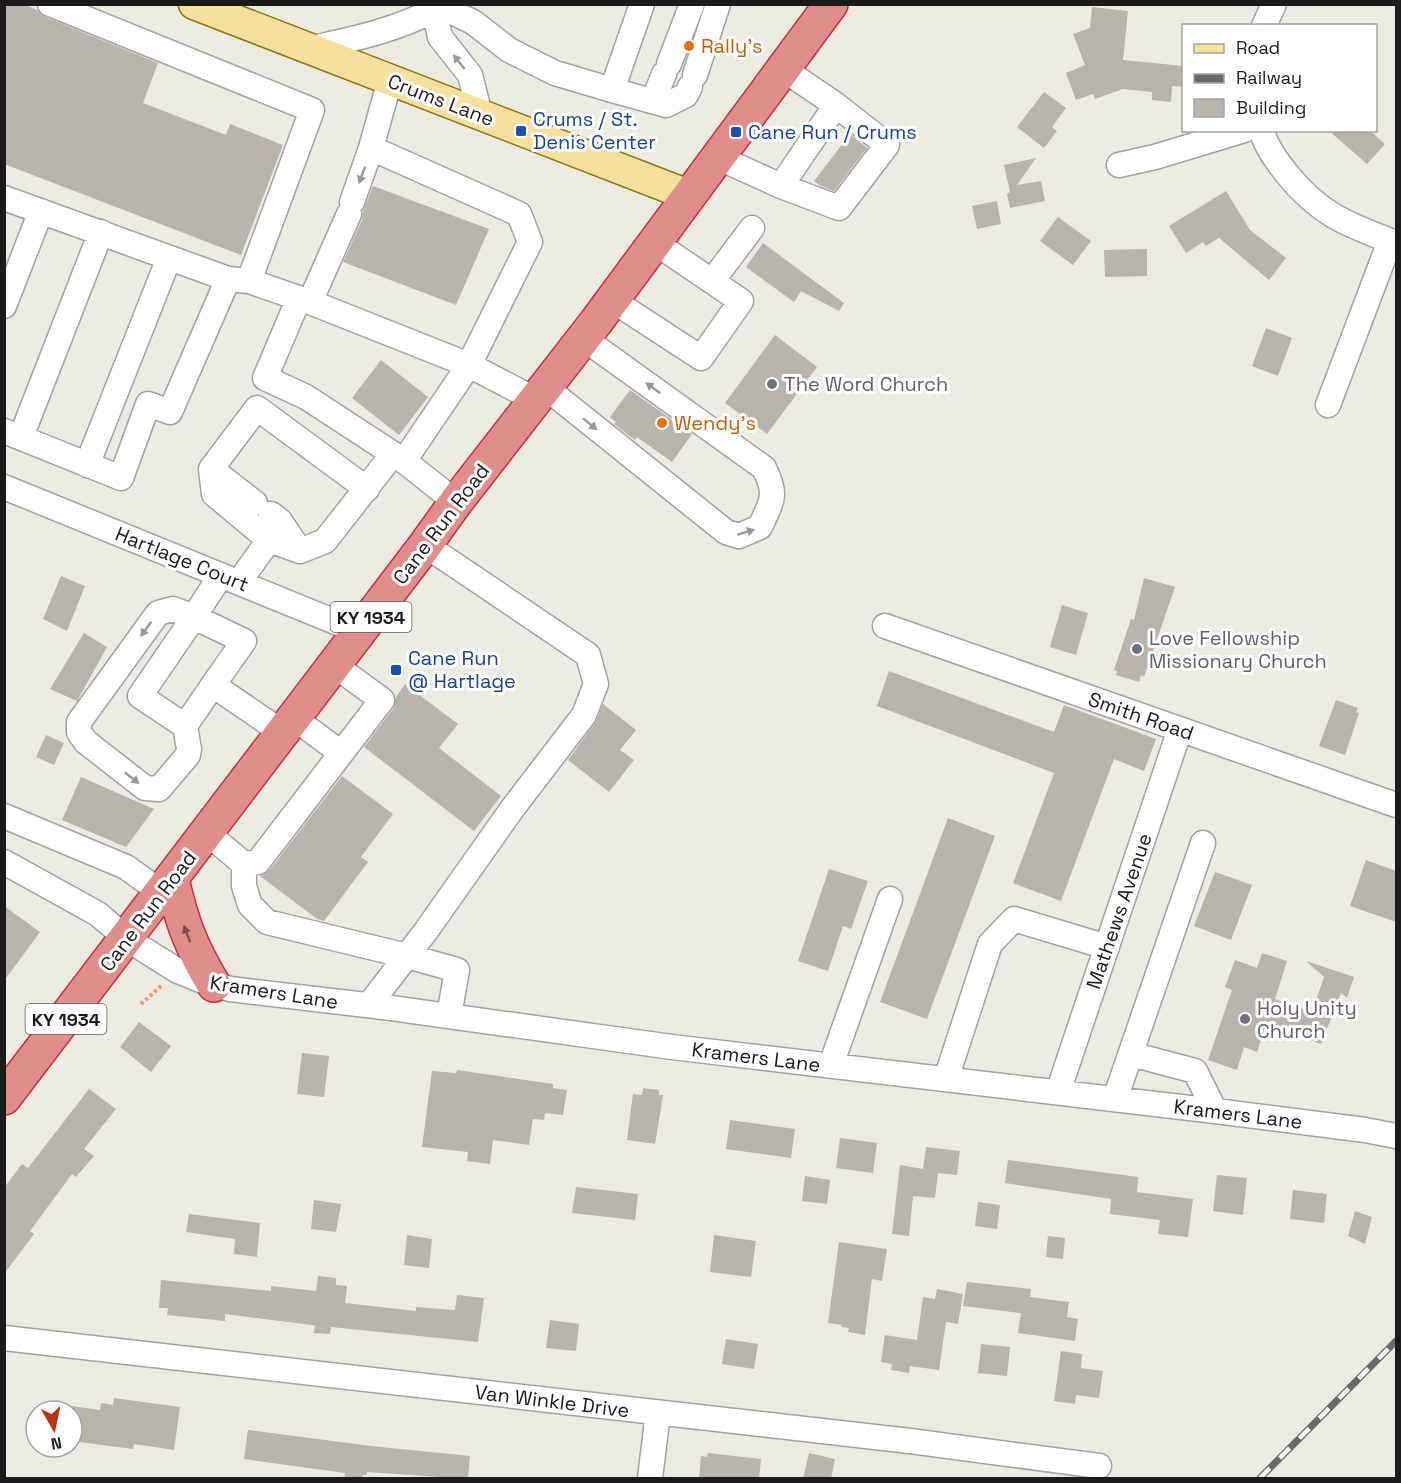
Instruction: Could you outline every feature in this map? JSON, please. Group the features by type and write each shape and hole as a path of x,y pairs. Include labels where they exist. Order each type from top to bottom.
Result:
{"highway":[{"name":"Cane Run Road","path":"4,1098 612,300 831,4"},
{"path":"167,886 196,955 214,985"}],"main road":[{"name":"Crums Lane","path":"194,4 688,195"}],"street":[{"path":"50,4 312,110 238,280 170,412 148,404 121,478 13,434 100,232"},
{"path":"612,90 642,4"},
{"path":"653,101 692,4"},
{"path":"435,6 472,22 509,50 546,69 666,105 686,95 717,4"},
{"path":"1265,24 1274,4"},
{"path":"309,49 378,33 417,19 435,6"},
{"path":"435,6 440,38 470,75 480,115"},
{"path":"717,156 781,186 839,208 888,145 836,105 783,69"},
{"path":"390,80 371,148 350,208 265,378 306,397 402,455 456,502"},
{"path":"781,186 836,105"},
{"path":"1119,165 1155,157 1237,132"},
{"path":"1262,132 1273,157 1304,195 1320,208 1344,222 1394,242 1329,405"},
{"path":"368,489 257,408 211,469 214,494 269,540 300,551 325,542 368,489 402,455 469,366 530,242 519,214 371,148"},
{"path":"4,198 169,258 304,300 540,394 726,532 739,536 760,527 774,497 772,484 764,468 583,338"},
{"path":"4,306 40,211"},
{"path":"713,280 752,228"},
{"path":"612,300 701,358 741,301 654,242"},
{"path":"87,465 169,258"},
{"path":"211,469 280,521 300,551"},
{"name":"Hartlage Court","path":"5,489 360,632"},
{"path":"185,726 140,696 194,617 269,540"},
{"path":"369,1005 408,956 512,809 584,715 596,684 588,655 440,555 423,548"},
{"path":"173,609 244,641 213,685 185,726 188,754 159,789 145,788 86,742 79,732 79,722 158,613 173,609"},
{"name":"Smith Road","path":"885,626 1396,805"},
{"path":"207,833 244,864 258,862 382,700 334,665"},
{"path":"213,685 341,753"},
{"name":"Mathews Avenue","path":"1058,1092 1180,729"},
{"path":"4,816 167,886"},
{"path":"1115,1099 1203,843"},
{"name":"Kramers Lane","path":"4,862 98,914 127,939 178,971 231,989 369,1005 660,1045 1365,1130 1396,1136"},
{"path":"244,864 244,886 250,905 267,922 457,970 449,1016"},
{"path":"831,1065 890,899"},
{"path":"946,1079 990,945 1014,919 1107,947"},
{"path":"1131,1054 1195,1071 1215,1112"},
{"name":"Van Winkle Drive","path":"5,1340 910,1441 1099,1466"},
{"path":"650,1479 658,1413"}],"building":[{"path":"4,4 24,4 45,17 158,63 143,103 226,135 230,124 283,145 241,255 4,164"},
{"path":"1092,7 1128,11 1123,60 1182,66 1182,87 1172,86 1171,102 1152,100 1152,92 1123,89 1095,99 1093,94 1076,100 1066,73 1085,65 1073,34 1090,28"},
{"path":"1044,92 1066,108 1052,127 1057,131 1044,148 1017,127"},
{"path":"1330,132 1371,132 1385,144 1367,164"},
{"path":"850,134 867,148 834,191 819,185 814,181"},
{"path":"1036,158 1017,185 1041,181 1045,201 1010,208 1007,194 1010,192 1004,165"},
{"path":"373,186 489,229 456,305 343,262 362,220 363,211"},
{"path":"1226,191 1250,230 1286,258 1269,280 1219,238 1206,246 1203,242 1186,253 1169,226"},
{"path":"997,201 1001,224 977,229 972,206"},
{"path":"1058,217 1091,241 1073,265 1040,241"},
{"path":"763,243 844,303 839,311 801,291 794,302 746,267"},
{"path":"1147,249 1147,276 1105,277 1104,250"},
{"path":"1266,328 1292,338 1278,376 1252,366"},
{"name":"The Word Church","path":"775,335 817,367 767,434 725,403"},
{"path":"381,360 428,397 399,435 352,398"},
{"path":"630,390 692,434 672,462 637,437 635,440 614,424 616,422 610,417"},
{"path":"61,576 85,586 67,631 43,619"},
{"path":"1144,578 1175,587 1144,677 1141,675 1139,682 1116,675 1117,671 1114,670 1131,619 1134,620"},
{"path":"1062,605 1088,613 1076,655 1050,647"},
{"path":"84,633 107,647 77,701 50,689"},
{"path":"889,671 1054,732 1064,705 1156,739 1144,771 1114,759 1061,901 1013,883 1054,773 877,706"},
{"path":"405,684 458,724 439,748 501,796 474,831 364,747 393,709 396,697"},
{"path":"1336,700 1358,708 1356,712 1359,713 1345,755 1319,746"},
{"path":"603,704 636,730 620,750 634,760 609,792 568,760 595,723"},
{"path":"46,735 64,743 54,765 36,757"},
{"path":"342,776 393,814 361,857 368,862 324,921 317,919 260,876 269,871"},
{"path":"81,777 154,809 126,847 62,820"},
{"path":"948,818 995,836 927,1019 880,1002"},
{"path":"1366,860 1396,871 1396,922 1350,906"},
{"path":"829,869 868,881 851,929 843,926 828,971 798,961"},
{"path":"1215,872 1252,885 1231,940 1194,926"},
{"path":"4,906 40,932 4,981"},
{"name":"Holy Unity Church","path":"1262,953 1287,961 1275,999 1312,1012 1324,977 1306,961 1354,977 1347,998 1341,993 1321,1044 1266,1024 1257,1052 1244,1047 1237,1070 1208,1060 1232,990 1225,987 1235,960 1257,968"},
{"path":"139,1022 171,1046 151,1072 120,1047"},
{"path":"302,1053 329,1056 324,1097 297,1094"},
{"path":"457,1070 553,1084 553,1088 567,1090 563,1115 545,1113 544,1120 533,1119 529,1145 493,1140 490,1164 467,1161 468,1152 422,1147 432,1071 456,1073"},
{"path":"643,1088 659,1090 659,1095 663,1095 655,1144 627,1140 633,1094 642,1095"},
{"path":"89,1089 116,1109 84,1149 94,1156 76,1177 72,1174 30,1231 34,1234 4,1274 4,1188 22,1164 28,1168"},
{"path":"730,1120 795,1129 791,1158 726,1149"},
{"path":"840,1138 877,1143 873,1173 836,1168"},
{"path":"926,1147 960,1151 957,1175 938,1173 935,1198 913,1196 909,1236 892,1234 900,1165 923,1169"},
{"path":"1008,1160 1138,1177 1137,1192 1193,1199 1188,1237 1158,1234 1160,1220 1110,1214 1111,1199 1005,1183"},
{"path":"1217,1175 1247,1178 1243,1215 1213,1211"},
{"path":"805,1176 830,1180 827,1204 802,1201"},
{"path":"576,1187 638,1194 635,1220 572,1213"},
{"path":"1293,1190 1327,1194 1324,1223 1290,1219"},
{"path":"314,1200 341,1204 336,1232 311,1229"},
{"path":"978,1202 1000,1205 997,1229 975,1226"},
{"path":"1355,1211 1372,1217 1365,1244 1348,1236"},
{"path":"189,1214 260,1223 257,1257 234,1254 235,1239 186,1232"},
{"path":"407,1235 432,1239 429,1268 404,1265"},
{"path":"714,1235 756,1241 751,1277 710,1272"},
{"path":"1048,1236 1065,1238 1063,1259 1046,1257"},
{"path":"839,1242 887,1249 882,1281 872,1279 865,1335 848,1332 849,1328 841,1327 842,1325 828,1323"},
{"path":"318,1276 336,1278 336,1285 347,1286 345,1303 416,1311 416,1307 455,1310 457,1295 484,1298 478,1342 331,1327 330,1334 314,1333 315,1326 312,1325 225,1314 225,1321 167,1315 168,1308 159,1308 161,1280 271,1291 271,1286 316,1291"},
{"path":"967,1282 1031,1289 1030,1297 1069,1302 1067,1317 1078,1319 1075,1341 1018,1333 1021,1313 963,1306"},
{"path":"937,1289 963,1294 958,1324 946,1322 939,1370 910,1366 909,1373 891,1370 892,1364 881,1362 885,1335 917,1340 923,1297 935,1299"},
{"path":"550,1320 579,1324 576,1351 546,1348"},
{"path":"726,1339 758,1344 754,1369 722,1364"},
{"path":"981,1344 1010,1347 1007,1376 978,1373"},
{"path":"1061,1351 1082,1354 1081,1368 1103,1371 1099,1398 1076,1395 1075,1404 1054,1401"},
{"path":"114,1398 180,1407 174,1450 134,1444 133,1449 84,1443 84,1408 100,1410 101,1403 113,1405"},
{"path":"248,1430 470,1456 468,1479 367,1472 362,1479 344,1479 345,1473 244,1459"},
{"path":"708,1453 761,1459 759,1479 699,1479 701,1456 707,1457"},
{"path":"809,1453 835,1459 831,1479 803,1479"}],"railway":[{"path":"1260,1478 1396,1341"}],"place":[{"name":"Rally's","path":"689,46"},
{"name":"Crums / St. Denis Center","path":"521,131"},
{"name":"Cane Run / Crums","path":"736,132"},
{"name":"The Word Church","path":"772,384"},
{"name":"Wendy's","path":"662,423"},
{"name":"Love Fellowship Missionary Church","path":"1137,649"},
{"name":"Cane Run @ Hartlage","path":"396,670"},
{"name":"Holy Unity Church","path":"1245,1019"}]}
